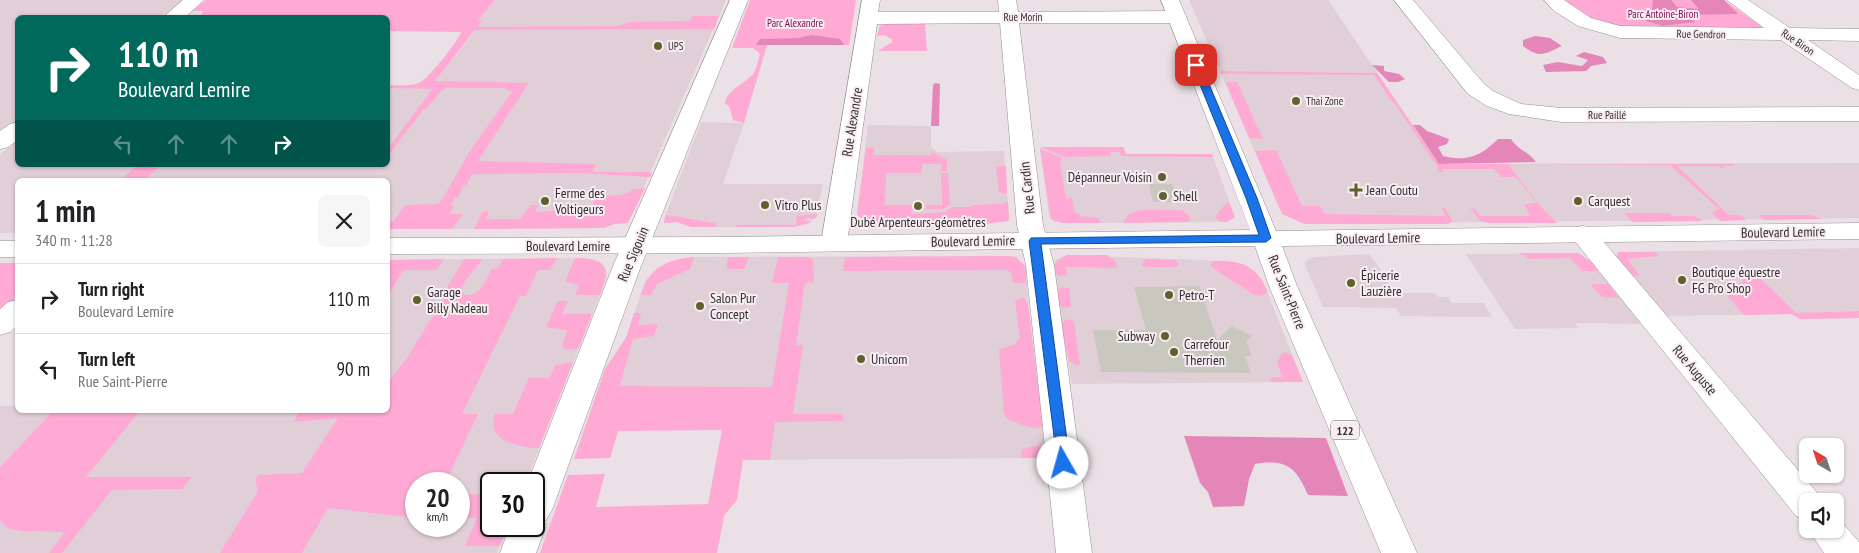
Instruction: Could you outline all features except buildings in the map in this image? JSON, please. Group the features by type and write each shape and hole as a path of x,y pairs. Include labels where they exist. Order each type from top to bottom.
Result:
{"street":[{"path":"175,15 195,0"},
{"name":"Rue Sigouin","path":"545,481 636,245 739,0"},
{"name":"Rue Paillé","path":"1403,0 1476,89 1492,99 1522,111 1561,115 1859,114"},
{"name":"Rue Gendron","path":"1553,0 1576,19 1596,27 1620,32 1859,35"},
{"name":"Rue Biron","path":"1736,0 1859,84"},
{"name":"Rue Morin","path":"869,9 1174,8"},
{"name":"Rue Saint-Pierre","path":"1174,8 1252,198 1285,293 1399,553"},
{"name":"Rue Alexandre","path":"834,243 869,9"},
{"name":"Rue Cardin","path":"1008,9 1030,224 1040,265 1074,553"},
{"path":"0,142 15,131"},
{"name":"Boulevard Lemire","path":"390,246 1333,239 1859,231"},
{"name":"Rue Auguste","path":"1583,234 1799,495"},
{"path":"0,249 15,249"},
{"path":"0,325 15,312"},
{"path":"518,553 524,537"},
{"path":"1834,538 1846,553"}],"shaded area":[{"path":"0,0 184,0 162,15 15,15 15,120 0,131"},
{"path":"495,0 726,0 628,223 614,224 604,228 390,229 390,178 15,178 15,233 0,233 0,154 15,143 15,167 390,167 390,88 433,88 435,81 476,30 477,21"},
{"path":"1189,0 1328,0 1439,164 1859,163 1859,218 1305,224 1282,214"},
{"path":"701,122 744,123 723,184 823,184 816,218 807,224 793,227 691,227 677,222 664,223"},
{"path":"868,125 931,126 931,147 938,152 1004,151 1008,221 983,224 876,226 863,221 857,214"},
{"path":"1040,147 1123,147 1126,154 1212,154 1235,217 1227,222 1055,222 1049,216"},
{"path":"1859,248 1859,318 1800,319 1791,314 1664,316 1630,276 1618,252"},
{"path":"1578,253 1593,263 1645,324 1575,323 1578,328 1515,329 1466,254"},
{"path":"1369,254 1394,293 1435,293 1438,297 1448,297 1452,303 1484,303 1492,317 1401,316 1396,308 1323,307 1305,265 1306,261 1314,257"},
{"path":"1068,255 1227,261 1244,265 1262,279 1303,382 1072,384 1056,292 1054,264 1056,260"},
{"path":"694,257 1016,257 1026,267 1028,304 1046,458 743,460 750,421 616,390 605,369 626,338 645,281 657,268 674,261"},
{"path":"582,258 604,266 607,272 607,277 530,472 480,472 480,537 504,537 497,553 0,553 0,490 75,490 139,413 390,413 390,260"},
{"path":"0,406 15,406 15,413 51,413 0,467"}],"green space":[{"path":"206,0 495,0 478,20 482,21 478,27 619,26 629,22 689,21 692,16 719,16 714,29 475,30 435,81 529,83 478,161 596,164 592,172 652,172 650,177 580,173 472,174 466,185 463,185 458,198 455,198 451,205 454,206 449,214 463,214 452,229 390,229 390,222 393,222 405,205 438,204 442,200 470,151 512,92 504,88 446,88 423,110 390,153 390,146 432,89 390,88 390,85 410,85 422,81 456,42 461,32 390,31 390,15 201,15 203,11 192,11"},
{"name":"Parc Alexandre","path":"750,0 856,0 849,45 767,45 744,123 733,120 729,106 725,104 732,91 753,74 760,54 753,48 732,48"},
{"name":"Parc Antoine-Biron","path":"1565,0 1724,0 1762,27 1711,30 1615,26 1593,20"},
{"path":"1653,0 1671,0 1677,7 1699,9 1691,0 1724,0 1738,14 1685,15 1695,22 1663,26 1646,21 1645,17 1652,10"},
{"path":"889,23 925,23 927,51 878,51 892,42 892,39 884,35 877,36 880,26"},
{"path":"812,35 840,39 844,45 756,45 760,39 798,38"},
{"path":"1535,36 1550,38 1562,46 1542,54 1534,53 1523,46 1523,40"},
{"path":"1584,52 1603,57 1607,63 1591,66 1586,71 1546,72 1543,65 1558,62 1582,66 1588,60 1576,56"},
{"path":"1372,65 1384,66 1384,71 1399,74 1405,79 1398,82 1389,82"},
{"path":"1220,71 1377,73 1439,164 1508,164 1541,207 1557,223 1488,223 1480,221 1470,208 1475,209 1480,216 1530,216 1524,204 1537,203 1516,177 1501,177 1494,169 1442,169 1443,172 1438,172 1437,166 1396,104 1392,102 1374,75 1221,74"},
{"path":"1237,82 1263,139 1249,138 1226,83"},
{"path":"935,83 940,84 939,126 931,126 933,85"},
{"path":"1413,125 1420,125 1427,131 1449,139 1447,144 1438,147 1443,156 1466,158 1486,150 1498,139 1511,139 1536,162 1439,164"},
{"path":"1040,147 1123,147 1126,154 1212,154 1213,157 1121,156 1119,152 1110,152 1111,156 1065,157"},
{"path":"866,148 874,148 874,155 931,155 931,152 947,160 947,171 938,171 941,170 941,164 922,164 922,173 886,173 885,205 914,205 914,209 911,209 911,214 914,214 945,212 952,207 969,207 1008,202 1008,221 983,224 876,226 863,221 857,214"},
{"path":"1040,149 1063,158 1060,162 1066,198 1072,198 1074,211 1081,216 1098,218 1101,223 1061,223 1051,219"},
{"path":"1276,150 1302,206 1320,206 1325,214 1446,216 1442,209 1444,207 1453,221 1448,224 1305,224 1282,214 1255,151"},
{"path":"1528,164 1733,164 1735,166 1723,166 1727,170 1719,166 1677,166 1729,215 1741,215 1746,220 1720,221 1712,213 1719,209 1670,165"},
{"path":"1006,166 1007,194 999,192 996,167"},
{"path":"135,167 159,167 147,178 123,178"},
{"path":"941,173 948,173 950,205 942,209 926,209 926,205 942,205"},
{"path":"645,188 628,223 614,224 604,228 474,229 482,213 487,211 489,213 486,219 520,219 531,205 538,205 535,212 592,206 597,195 621,195 633,189"},
{"path":"1226,203 1229,203 1235,217 1227,222 1220,222 1215,217"},
{"path":"1140,210 1182,210 1191,218 1189,222 1123,223 1129,214"},
{"path":"1625,213 1669,213 1672,216 1694,216 1703,221 1632,222"},
{"path":"818,214 816,218 806,218 804,221 812,222 794,227 735,227 737,225 796,225 797,216"},
{"path":"666,215 715,223 717,227 691,227 677,222 664,223"},
{"path":"1758,215 1811,215 1822,219 1764,220"},
{"path":"1618,252 1655,252 1658,256 1627,259 1640,275 1630,276 1616,257"},
{"path":"1519,253 1578,253 1593,263 1600,271 1582,271 1570,258 1530,259"},
{"path":"1068,255 1107,255 1116,262 1117,268 1066,267 1067,275 1058,276 1054,266 1061,258"},
{"path":"694,257 690,269 657,284 651,295 641,295 654,271 675,260"},
{"path":"728,257 749,257 744,269 728,269 726,267"},
{"path":"778,257 808,257 813,260 814,282 805,283 796,345 803,345 793,414 843,414 843,421 775,422 770,460 743,460 737,500 724,516 717,553 540,553 568,475 605,474 596,507 708,504 722,430 618,431 610,458 574,459 605,369 626,338 634,313 641,313 638,325 658,324 654,336 633,339 620,386 772,387 789,283 772,283"},
{"path":"845,257 1016,257 1026,267 1026,283 1013,283 1011,273 1007,270 843,271"},
{"path":"557,258 550,270 538,270 526,296 520,296 462,414 478,414 451,472 405,472 405,517 328,508 302,553 220,553 258,491 255,480 259,475 302,473 338,418 293,422 299,413 390,413 390,379 407,358 447,293 446,289 464,259 482,259 463,286 461,291 465,295 471,295 479,291 492,269 498,268 503,259"},
{"path":"575,258 594,260 604,266 605,277 600,295 575,295 579,285 565,282"},
{"path":"444,259 437,270 404,270 390,292 390,260"},
{"path":"1146,259 1175,260 1179,264 1176,267 1146,267 1141,265"},
{"path":"1214,261 1240,263 1247,266 1258,276 1268,292 1261,296 1254,295 1213,268 1210,265"},
{"path":"0,263 15,263 15,298 0,312"},
{"path":"1745,278 1760,278 1796,313 1859,311 1859,318 1800,319 1791,314 1744,315 1722,290 1735,289"},
{"path":"1608,284 1619,298 1602,297 1591,285"},
{"path":"1062,287 1069,288 1071,307 1063,308 1058,304 1056,292"},
{"path":"1023,297 1028,304 1043,426 1039,428 1019,424 1006,418 1004,413 999,350 1015,344 1020,338 1015,301"},
{"path":"558,301 568,301 562,314 592,314 579,348 565,350 562,347 567,330 546,327"},
{"path":"1067,319 1074,321 1080,365 1069,361 1061,323"},
{"path":"1285,352 1292,355 1303,382 1272,382 1270,378 1282,377 1277,362 1281,354"},
{"path":"573,362 539,448 514,444 500,437 495,431 493,423 495,414 513,414 529,378 549,378 555,365"},
{"path":"51,413 139,413 86,477 192,477 182,489 112,490 62,553 49,553 65,532 21,531 8,528 0,520 0,467"},
{"path":"1184,436 1326,438 1348,496 1308,495 1304,485 1289,467 1282,464 1266,463 1255,464 1249,479 1244,506 1213,507 1208,492 1200,483"},
{"path":"1032,446 1044,447 1046,458 1021,458 1022,450"},
{"path":"470,494 480,495 480,537 504,537 500,546 465,546 477,518 470,518"}],"place":[{"name":"UPS","path":"658,46"},
{"name":"Thai Zone","path":"1296,101"},
{"name":"Dépanneur Voisin","path":"1162,177"},
{"name":"Jean Coutu","path":"1356,190"},
{"name":"Shell","path":"1163,196"},
{"name":"Ferme des Voltigeurs","path":"545,201"},
{"name":"Carquest","path":"1578,201"},
{"name":"Vitro Plus","path":"765,205"},
{"name":"Dubé Arpenteurs-géomètres","path":"918,206"},
{"name":"Boutique équestre FG Pro Shop","path":"1682,280"},
{"name":"Épicerie Lauzière","path":"1351,283"},
{"name":"Petro-T","path":"1169,295"},
{"name":"Garage Billy Nadeau","path":"417,300"},
{"name":"Salon Pur Concept","path":"700,306"},
{"name":"Subway","path":"1165,336"},
{"name":"Carrefour Therrien","path":"1174,352"},
{"name":"Unicom","path":"861,359"}],"route":[{"path":"1063,463 1040,265 1035,241 1266,238 1252,198 1196,65"}]}
